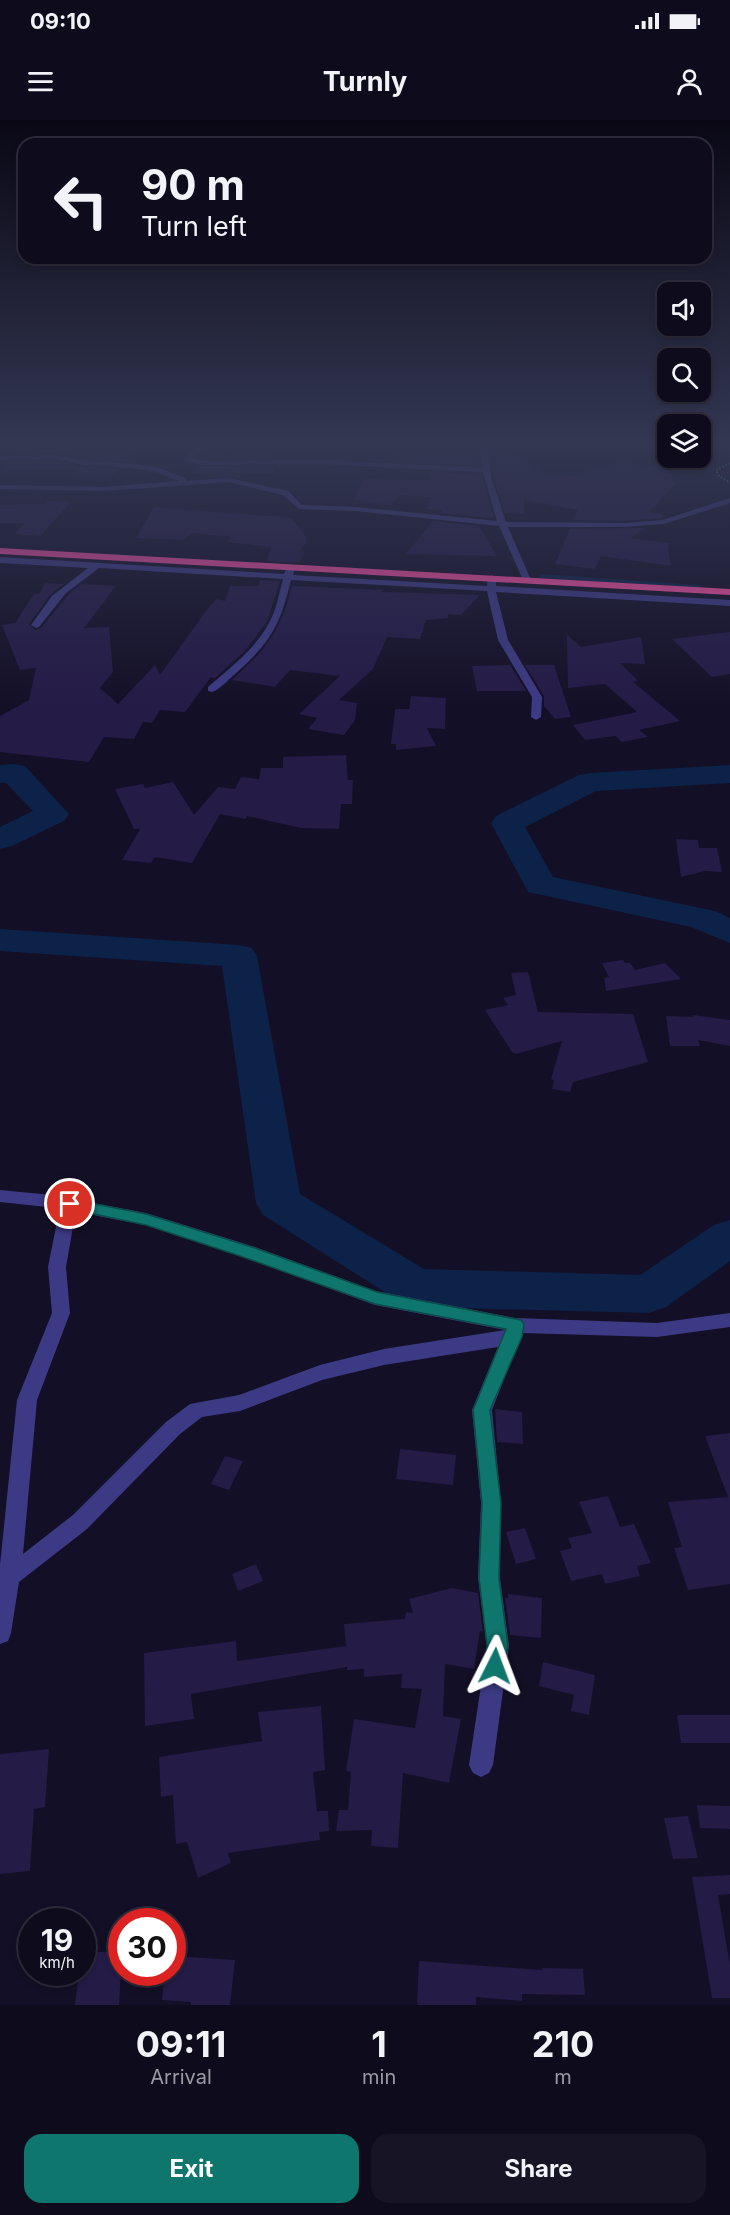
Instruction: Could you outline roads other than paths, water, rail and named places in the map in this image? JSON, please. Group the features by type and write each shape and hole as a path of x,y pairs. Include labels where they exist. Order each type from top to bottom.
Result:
{"highway":[{"path":"1,558 491,583 527,580 730,592"}],"street":[{"path":"505,532 527,580"},
{"path":"1,558 98,566 289,571 278,613 272,626 262,641 212,689"},
{"path":"36,625 47,607 69,583 98,566"},
{"path":"536,717 537,697 503,640 491,583 730,603"},
{"path":"0,1196 52,1201 146,1220 249,1252 375,1298 514,1331"},
{"path":"0,1629 9,1576 27,1400 60,1312 57,1267 66,1221 52,1201"},
{"path":"9,1576 80,1522 180,1422 198,1410 240,1403 320,1372 514,1331 657,1330 730,1320"},
{"path":"481,1765 498,1646 489,1578 491,1503 482,1410 514,1331"}],"waterway":[{"path":"542,576 698,587"},
{"path":"0,774 14,773 53,814 0,839"},
{"path":"730,774 590,782 507,823 540,885 702,919 730,932"},
{"path":"0,940 239,956 279,1203 416,1288 649,1294 730,1237"}]}
